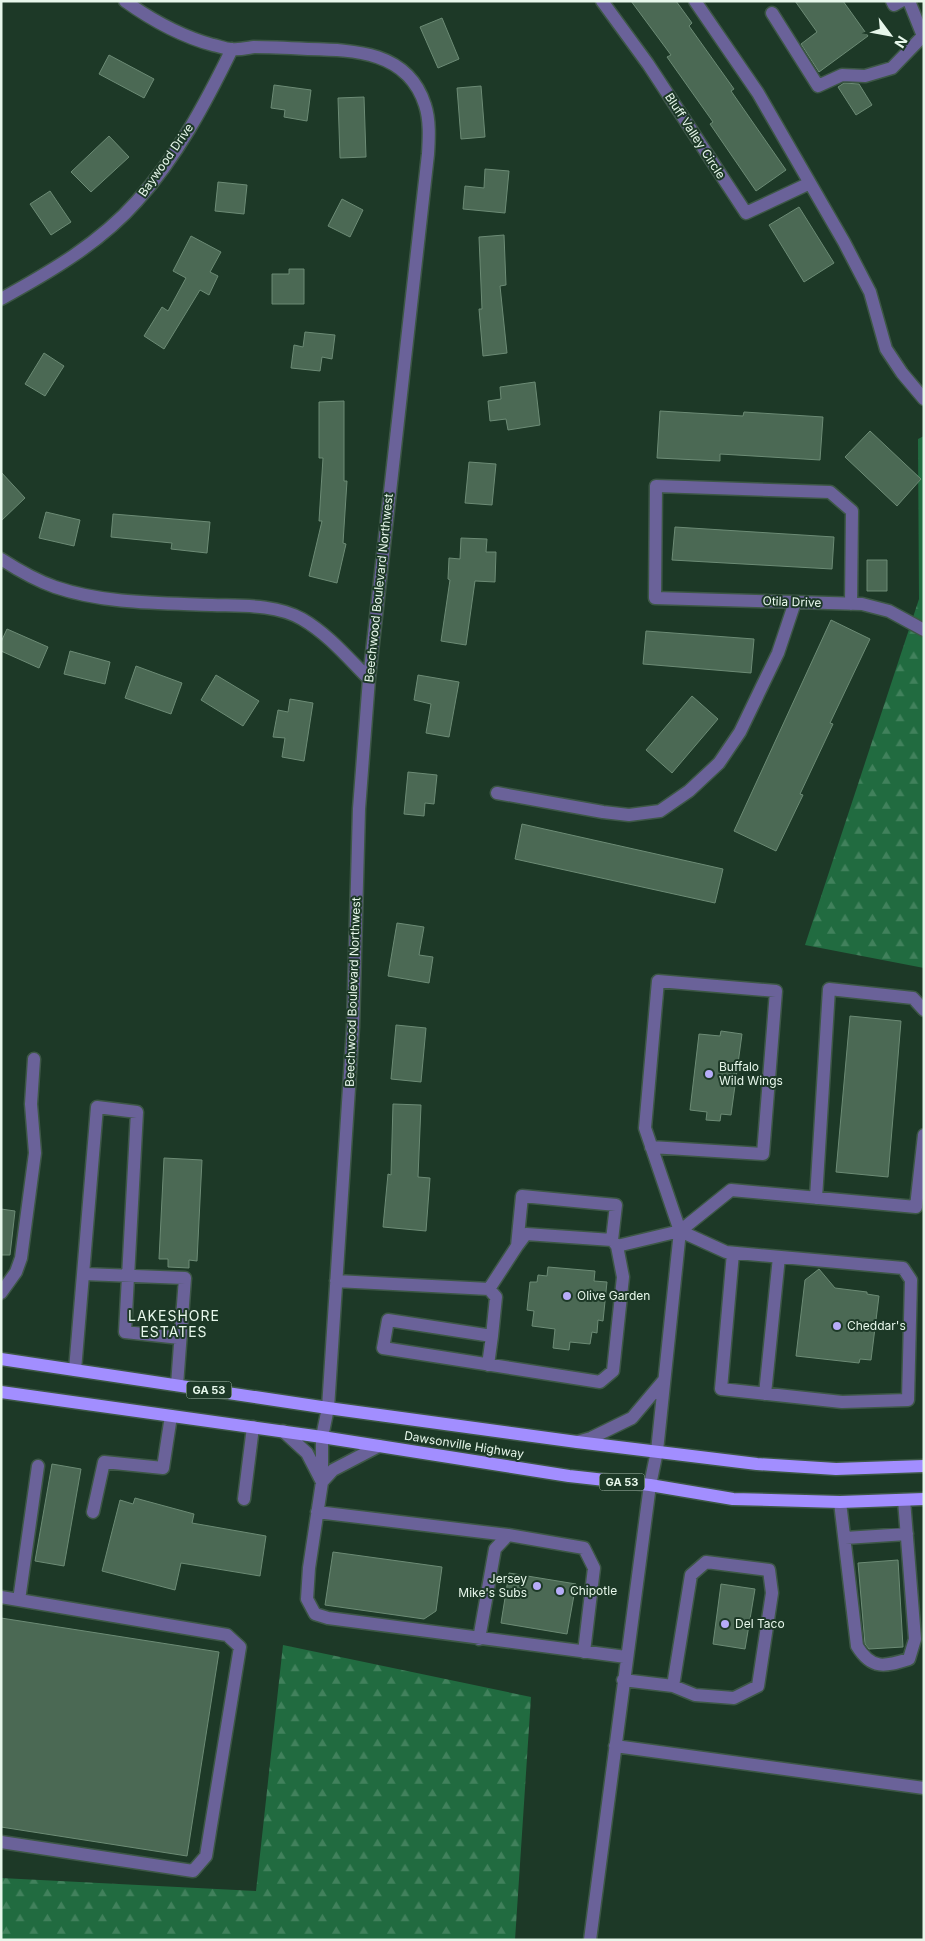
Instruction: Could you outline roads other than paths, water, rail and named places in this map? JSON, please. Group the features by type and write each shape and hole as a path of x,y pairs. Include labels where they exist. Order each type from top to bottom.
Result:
{"main road":[{"name":"Dawsonville Highway","path":"1,1358 328,1408 757,1464 836,1469 924,1466"},
{"name":"Dawsonville Highway","path":"1,1392 322,1437 569,1476 650,1485 733,1499 840,1502 924,1499"}],"street":[{"name":"Beechwood Boulevard Northwest","path":"125,1 156,23 189,38 232,50 252,48 338,50 369,54 390,62 405,72 417,88 425,105 429,128 428,154 369,679 359,809 353,1027 328,1408 322,1437 322,1482 307,1599 315,1614 328,1618 479,1639"},
{"name":"Bluff Valley Circle","path":"602,1 648,64 746,213 810,183"},
{"path":"695,1 758,93 844,242 870,292 886,349 902,373 924,399"},
{"path":"892,1 894,5 901,1"},
{"path":"772,13 818,86 842,75 865,76 892,68 923,36 909,1"},
{"name":"Baywood Drive","path":"1,299 75,255 105,232 137,202 191,126 232,50"},
{"name":"Otila Drive","path":"851,604 852,511 830,492 656,486 654,598 851,604 862,604 889,611 924,630"},
{"path":"1,559 22,573 55,587 115,600 253,606 284,612 301,618 326,635 369,679"},
{"path":"497,793 629,816 660,811 689,791 719,763 740,732 778,653 795,602"},
{"path":"590,1940 626,1657 650,1485 657,1451 680,1231 651,1147 645,1128 658,982 776,991 763,1154 651,1147"},
{"path":"816,1198 829,989 913,998 924,1010"},
{"path":"1,1293 16,1272 20,1258 35,1153 31,1104 34,1059"},
{"path":"75,1370 97,1107 136,1112 125,1332 180,1338"},
{"path":"489,1289 526,1234 615,1243 680,1231 731,1190 916,1207 924,1136"},
{"path":"492,1336 388,1320 383,1348 600,1382 613,1371 623,1277 615,1243 616,1205 522,1196 517,1246"},
{"path":"680,1231 726,1252 903,1268 911,1280 908,1400 842,1402 721,1389 733,1253"},
{"path":"765,1394 779,1257"},
{"path":"84,1274 185,1278 177,1385"},
{"path":"336,1281 489,1289 496,1297 488,1365"},
{"path":"577,1442 591,1438 632,1418 664,1380"},
{"path":"93,1512 104,1462 163,1468 170,1416"},
{"path":"244,1499 252,1427"},
{"path":"283,1432 307,1453 322,1482 333,1470 379,1446"},
{"path":"19,1600 38,1466"},
{"path":"840,1502 857,1646 864,1658 884,1666 910,1659 915,1639 904,1500"},
{"path":"318,1512 508,1535 584,1548 594,1568 584,1652"},
{"path":"845,1538 907,1534"},
{"path":"508,1535 495,1549 479,1639 626,1657"},
{"path":"623,1680 673,1686 695,1694 734,1698 758,1686 772,1593 768,1570 706,1562 691,1575 673,1686"},
{"path":"1,1597 227,1635 240,1647 206,1856 193,1871 1,1842"},
{"path":"615,1746 924,1788"}],"place":[{"name":"Buffalo Wild Wings","path":"709,1074"},
{"name":"Olive Garden","path":"567,1296"},
{"name":"Cheddar's","path":"837,1326"},
{"name":"Jersey Mike's Subs","path":"537,1586"},
{"name":"Chipotle","path":"560,1591"},
{"name":"Del Taco","path":"725,1624"}],"district":[{"name":"LAKESHORE ESTATES","path":"174,1324"}]}
